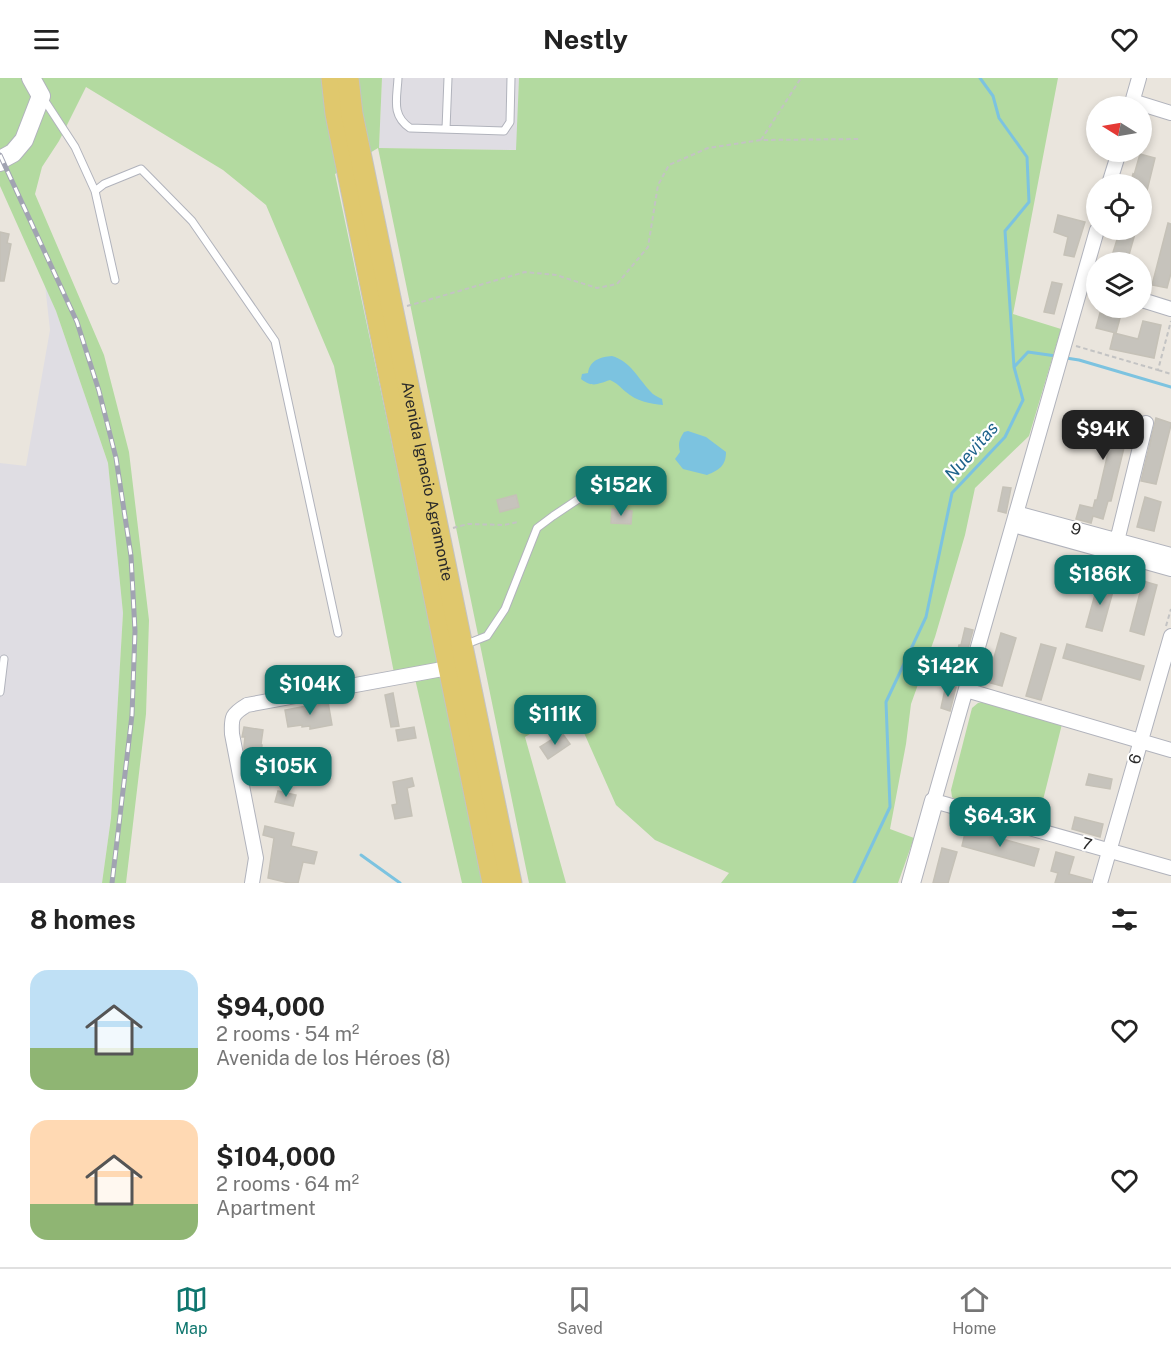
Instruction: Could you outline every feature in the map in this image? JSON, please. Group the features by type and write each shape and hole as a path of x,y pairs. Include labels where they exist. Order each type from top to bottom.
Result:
{"main road":[{"name":"Avenida Ignacio Agramonte","path":"332,78 336,114 452,656 493,883"},
{"name":"Avenida Ignacio Agramonte","path":"348,78 352,114 438,532 452,656 511,883"}],"street":[{"path":"0,162 13,153 24,140 41,96 31,78"},
{"path":"1134,96 1139,78"},
{"path":"1152,109 1171,113"},
{"path":"911,883 1094,240"},
{"path":"1082,283 1086,284"},
{"path":"1152,303 1171,309"},
{"path":"1117,541 1146,423"},
{"name":"9","path":"1015,519 1171,555"},
{"name":"9","path":"1015,519 1171,569"},
{"name":"6","path":"1100,883 1171,636"},
{"path":"252,883 256,858 232,734 231,722 235,712 247,705 452,656"},
{"path":"966,690 1171,750"},
{"name":"7","path":"934,801 1171,868"}],"lane":[{"path":"398,78 397,115 410,128 504,131 510,122 511,78"},
{"path":"446,129 448,78"},
{"path":"41,96 75,147 95,191 116,280"},
{"path":"95,191 104,184 141,168 192,221 275,341 338,633"},
{"path":"452,656 487,636 505,609 537,528 583,496 626,501"},
{"path":"0,692 4,659"}],"path":[{"path":"761,140 801,78"},
{"path":"393,310 525,272 556,275 597,288 617,284 648,247 658,185 669,165 708,148 761,140 860,139"},
{"path":"1158,370 1171,320"},
{"path":"1063,352 1171,374"},
{"path":"438,532 468,524 504,525 518,522"}],"shaded area":[{"path":"382,78 519,78 517,150 379,148"},
{"path":"45,285 108,463 123,613 111,818 102,883 0,883 0,463 26,466 50,330"}],"green space":[{"path":"0,78 382,78 379,148 516,150 519,78 1058,78 1013,314 1061,329 1029,436 975,488 965,535 935,637 911,704 890,829 914,838 898,883 721,883 729,873 655,840 616,805 573,708 525,737 566,883 529,883 378,148 335,174 485,883 462,883 413,670 394,673 334,366 266,205 223,170 86,87 59,141 42,167 35,194 104,355 129,452 149,620 146,714 126,883 102,883 111,818 123,613 108,463 56,311 0,186"},
{"path":"982,702 1062,724 1037,824 955,800 952,797 951,790 972,708"}],"water":[{"path":"612,356 629,366 651,392 662,399 663,405 634,398 610,380 592,384 581,379 582,374 588,373 593,362"},
{"path":"688,431 706,437 726,452 725,461 718,469 707,475 683,469 675,459 680,452 681,437 684,432"}],"building":[{"path":"1152,157 1155,158 1151,174 1134,174 1138,162 1152,162"},
{"path":"1058,215 1085,222 1074,257 1064,255 1068,237 1054,232"},
{"path":"1168,223 1171,224 1171,273 1167,288 1152,285"},
{"path":"0,232 9,234 7,243 11,244 4,281 0,281"},
{"path":"1117,240 1133,240 1130,252 1113,252"},
{"path":"1052,282 1062,284 1054,314 1044,312"},
{"path":"1099,318 1120,318 1116,333 1096,328"},
{"path":"1143,321 1161,325 1154,358 1110,349 1114,333 1138,339"},
{"path":"1071,414 1114,427 1116,420 1130,423 1111,501 1108,501 1103,519 1093,516 1091,523 1076,519 1080,505 1093,508 1097,500 1111,440 1067,428"},
{"path":"1156,418 1171,423 1171,425 1156,484 1141,481"},
{"path":"1003,487 1011,488 1006,513 998,511"},
{"path":"516,495 519,507 500,512 497,500"},
{"path":"1145,497 1161,502 1154,531 1137,527"},
{"path":"612,509 632,511 631,524 611,523"},
{"path":"1099,580 1115,584 1102,631 1086,627"},
{"path":"1143,581 1157,585 1144,635 1130,631"},
{"path":"965,628 973,630 962,671 954,669"},
{"path":"1001,633 1016,638 1002,686 987,682"},
{"path":"1041,644 1056,648 1041,700 1026,696"},
{"path":"1067,644 1144,666 1140,680 1063,658"},
{"path":"946,685 956,687 950,711 941,708"},
{"path":"393,693 399,726 391,727 385,695"},
{"path":"328,702 332,725 310,729 310,726 302,727 302,725 288,727 285,710"},
{"path":"244,727 263,730 261,753 244,751 245,737 242,737"},
{"path":"414,727 416,738 398,741 396,730"},
{"path":"562,733 570,744 548,759 540,747"},
{"path":"1089,774 1112,779 1110,789 1086,785"},
{"path":"412,778 414,786 407,788 412,816 395,819 392,805 397,804 393,782"},
{"path":"278,791 296,795 293,806 275,802"},
{"path":"1075,817 1103,824 1100,837 1072,829"},
{"path":"265,826 294,833 291,846 317,852 314,864 303,862 298,883 268,878 274,838 263,835"},
{"path":"966,829 1039,849 1034,866 962,846"},
{"path":"942,848 957,852 948,883 933,883"},
{"path":"1056,852 1074,857 1069,874 1091,880 1091,883 1055,883 1058,873 1051,871"}],"waterway":[{"name":"Nuevitas","path":"854,883 890,807 886,702 926,617 952,493 1005,437 1023,400 1014,367 1005,231 1029,202 1027,157 999,118 993,96 980,78"},
{"path":"1015,366 1028,352 1056,356"},
{"path":"1066,358 1171,387"},
{"path":"361,855 400,883"}],"railway":[{"path":"0,155 77,322 99,391 116,458 131,556 135,631 132,715 112,883"}]}
